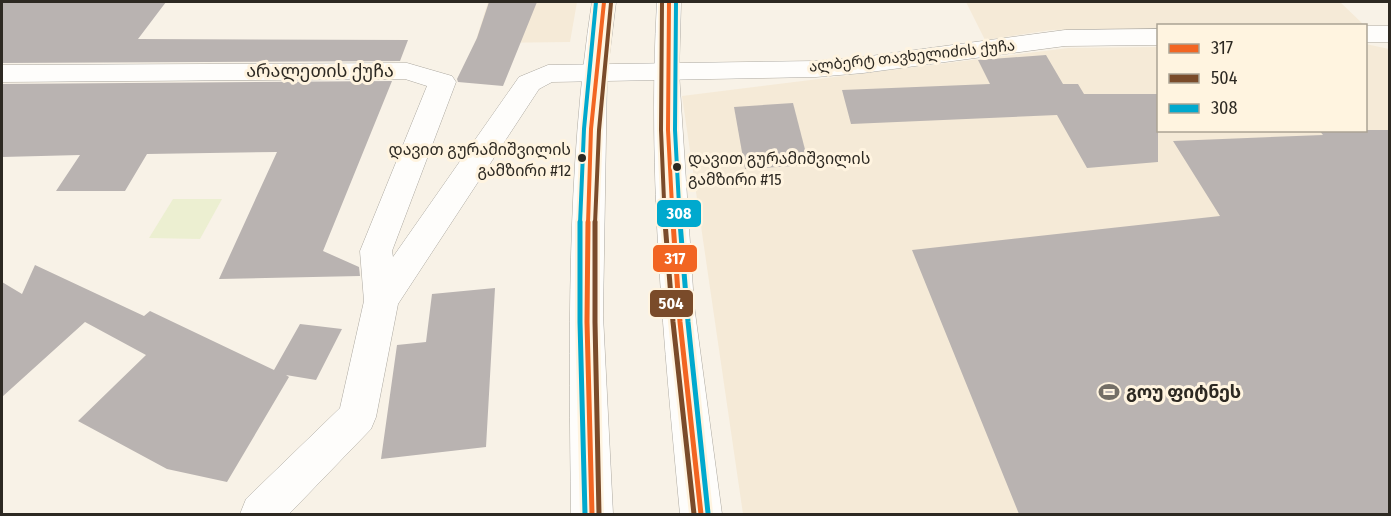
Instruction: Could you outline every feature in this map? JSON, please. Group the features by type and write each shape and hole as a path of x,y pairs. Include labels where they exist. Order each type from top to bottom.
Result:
{"street":[{"path":"592,514 586,315 594,74 604,2"},
{"path":"669,2 666,73 677,305 701,514"},
{"path":"1367,34 1389,34"},
{"name":"ალბერტ თავხელიძის ქუჩა","path":"381,301 530,83 548,74 816,69 863,65 1065,38 1157,37"},
{"name":"არალეთის ქუჩა","path":"2,74 407,70 442,82 376,251 381,301"},
{"path":"261,514 357,417 381,301"}],"shaded area":[{"path":"488,2 577,2 570,42 475,43"},
{"path":"966,2 1340,2 1363,24 1157,24 1157,28 1051,30 985,40"},
{"path":"1367,44 1389,49 1389,514 743,514 682,96 1068,48 1157,47 1157,132 1367,132"}],"green space":[{"path":"173,199 222,199 200,239 149,238"}],"building":[{"path":"2,2 166,2 138,39 408,40 400,61 2,63"},
{"path":"489,2 537,2 503,86 458,82 457,79 477,38"},
{"path":"1046,55 1063,84 1078,84 1084,94 1157,94 1158,162 1087,168 1057,115 851,124 842,90 990,84 978,60"},
{"path":"392,81 323,251 359,267 360,276 219,279 277,152 147,154 125,191 56,191 80,155 2,157 2,84"},
{"path":"793,103 809,165 745,169 734,107"},
{"path":"1389,130 1389,514 1019,514 912,250 1220,216 1173,141 1323,135 1321,132"},
{"path":"35,265 144,316 150,311 274,370 300,324 342,329 316,380 286,375 289,377 227,482 167,469 78,421 146,355 85,322 2,397 2,282 22,294"},
{"path":"495,288 486,447 381,459 397,345 426,342 432,294"}],"transit line":[{"name":"308","path":"585,514 580,322 581,193 584,129 596,2"},
{"name":"317","path":"592,514 587,322 588,193 596,66 604,2"},
{"name":"504","path":"662,2 660,66 663,194 679,386 694,514"},
{"name":"317","path":"669,2 668,130 671,194 680,322 701,514"},
{"name":"308","path":"676,2 675,130 682,258 708,513"},
{"name":"504","path":"599,514 594,258 599,130 611,3"}],"place":[{"name":"დავით გურამიშვილის გამზირი #12","path":"582,158"},
{"name":"დავით გურამიშვილის გამზირი #15","path":"677,167"},
{"name":"გოუ ფიტნეს","path":"1109,392"}]}
